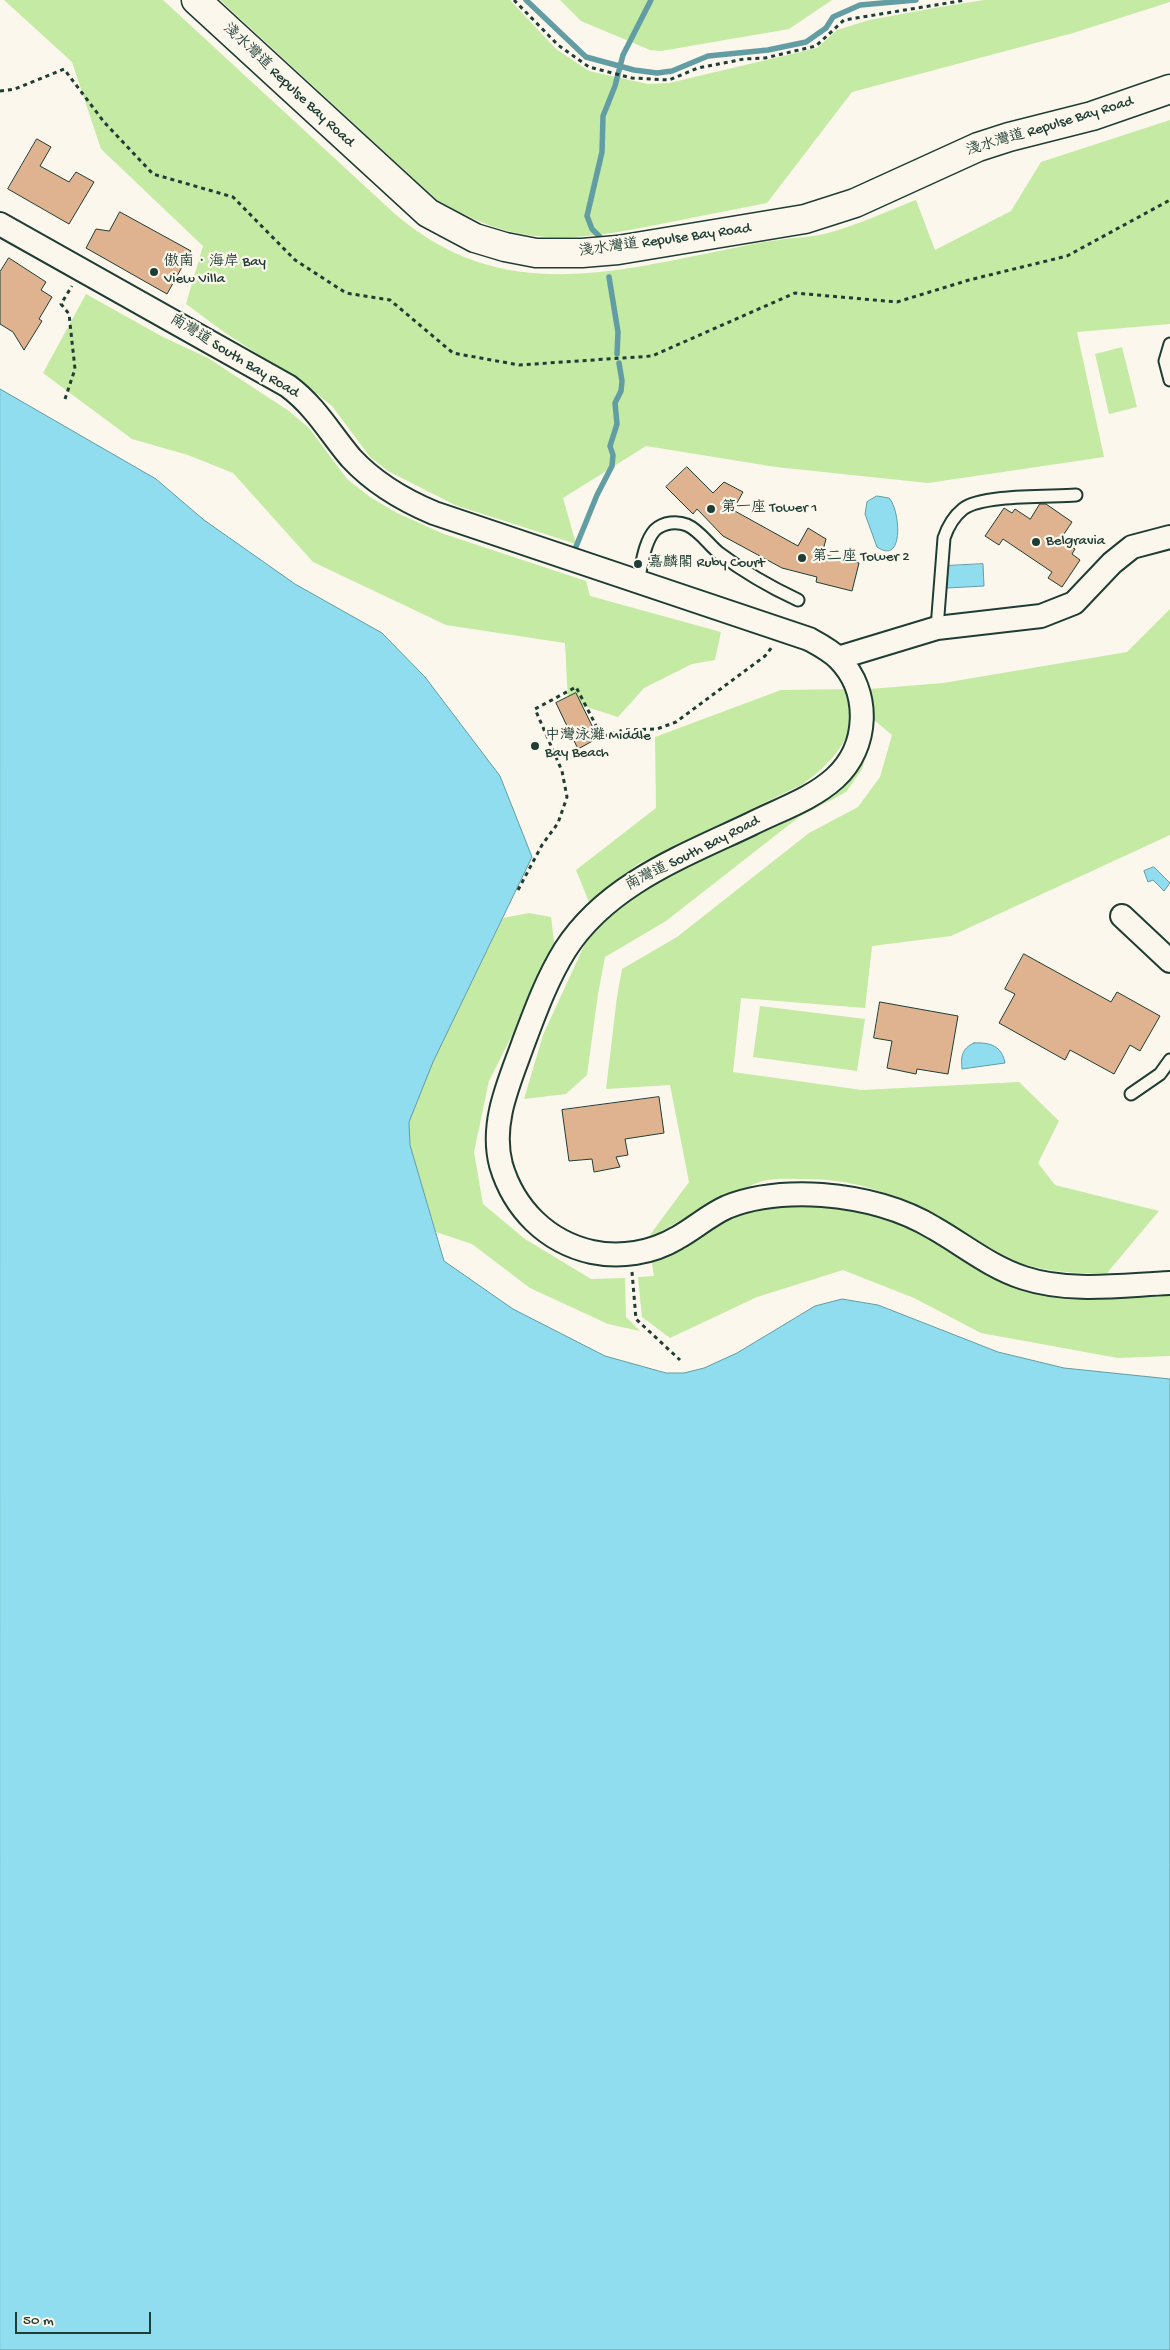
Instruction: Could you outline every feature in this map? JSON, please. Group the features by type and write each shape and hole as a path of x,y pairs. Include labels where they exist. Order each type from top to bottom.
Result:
{"main road":[{"name":"淺水灣道 Repulse Bay Road","path":"196,0 409,198 428,213 475,238 505,247 536,253 582,253 618,250 805,219 855,202 978,147 1009,137 1092,116 1170,89"}],"street":[{"name":"南灣道 South Bay Road","path":"0,224 288,386 316,411 340,444 363,470 398,496 434,513 809,639 838,658 856,683 862,708 859,741 843,770 828,784 808,796 644,876 621,891 597,911 576,935 550,978 510,1081 499,1117 498,1148 506,1177 521,1206 546,1232 568,1244 595,1253 630,1254 668,1243 710,1216 735,1204 765,1197 812,1195 860,1201 913,1217 939,1230 987,1262 1026,1279 1070,1287 1170,1283"},
{"path":"838,658 937,628 1041,616 1074,603 1112,563 1132,547 1170,537"},
{"path":"1122,916 1170,961"}],"lane":[{"path":"1170,344 1165,361 1170,380"},
{"path":"937,628 944,538 948,526 959,512 974,503 986,500 1076,495"},
{"path":"638,581 652,534 666,523 679,522 690,526 716,551 756,579 798,600"},
{"path":"1131,1094 1160,1074 1170,1060"}],"path":[{"path":"514,0 558,45 589,66 623,75 669,80 698,68 744,59 765,58 816,46 844,20 966,0"},
{"path":"0,91 15,89 39,79"},
{"path":"65,399 75,370 69,314 61,304 82,270"},
{"path":"518,890 542,845 558,824 567,797 562,771 535,709 576,687 602,737 621,730 648,731 665,727 676,722 765,656 773,646 779,628"},
{"path":"630,1254 636,1319 680,1360"}],"green space":[{"path":"4,0 163,0 395,214 433,242 472,260 511,270 551,274 591,273 633,268 764,242 816,236 850,226 916,200 935,250 1011,211 1041,162 1170,120 1170,324 1077,332 1104,457 928,483 776,467 646,446 563,498 576,544 455,505 388,471 370,457 332,406 307,386 224,332 186,304 203,246 101,149 72,62"},
{"path":"220,0 510,0 556,49 589,71 648,84 669,83 817,48 837,30 869,20 984,0 1170,0 1170,2 1073,33 852,92 767,203 612,233 558,237 522,234 500,229 467,216 437,200"},
{"path":"560,0 832,0 789,29 661,51 650,50 581,21"},
{"path":"86,294 163,337 208,358 289,411 309,428 347,479 370,497 397,513 444,534 586,581 590,596 721,632 715,660 692,664 644,688 618,717 568,701 565,643 446,625 313,562 233,473 188,455 132,439 43,373"},
{"path":"1122,347 1137,407 1109,414 1095,354"},
{"path":"1170,609 1170,835 951,936 872,946 865,1008 741,998 733,1072 862,1090 1019,1082 1059,1121 1038,1163 1055,1185 1159,1211 1107,1273 1064,1272 1022,1264 942,1220 891,1195 863,1186 834,1181 772,1179 763,1181 718,1200 647,1239 689,1182 670,1085 606,1089 622,969 677,937 809,833 858,807 880,777 892,735 867,714 870,689 943,683 1127,652"},
{"path":"850,689 852,717 849,731 833,757 811,778 803,784 638,864 589,902 576,870 656,808 655,737 781,690"},
{"path":"869,747 862,769 846,792 799,817 666,921 605,957 587,1075 566,1094 524,1099 543,1035 596,920 649,882 856,760"},
{"path":"529,913 551,917 555,950 489,1081 474,1152 483,1204 525,1239 591,1279 625,1278 626,1317 640,1331 608,1324 530,1288 472,1244 436,1232 410,1145 409,1122 433,1062 503,918"},
{"path":"760,1006 865,1019 857,1071 753,1057"},
{"path":"828,1190 1018,1275 1170,1285 1170,1356 1118,1358 981,1333 914,1298 843,1270 757,1297 670,1338 642,1317 638,1277 654,1276 650,1252 728,1209"}],"water":[{"path":"0,389 156,479 204,520 295,584 382,633 425,677 500,776 532,857 433,1062 409,1122 410,1145 444,1261 513,1309 605,1356 666,1373 684,1373 704,1368 737,1353 815,1306 842,1299 878,1305 998,1352 1064,1368 1170,1379 1170,2350 0,2350"},
{"path":"877,496 889,498 896,513 898,534 896,543 892,549 886,551 877,547 865,514 867,502"},
{"path":"983,564 984,586 947,588 946,566"},
{"path":"1154,867 1170,883 1164,891 1153,880 1148,882 1144,871"},
{"path":"974,1043 985,1043 994,1046 1001,1053 1005,1063 962,1069 964,1051"}],"building":[{"path":"37,139 51,147 40,166 69,182 76,172 94,182 69,224 8,189"},
{"name":"傲南．海岸 Bay View Villa","path":"120,212 191,251 167,294 86,248 96,229 109,231"},
{"path":"9,258 46,282 41,290 52,297 39,319 42,321 24,350 13,332 0,324 0,272"},
{"path":"687,467 713,493 724,482 743,492 733,510 798,546 808,528 826,539 822,554 859,563 852,591 816,582 817,577 782,568 723,536 697,509 693,514 666,487"},
{"name":"Belgravia","path":"1040,504 1046,504 1072,522 1060,540 1075,549 1072,554 1080,560 1062,587 1048,578 1052,572 1003,539 999,545 985,536 1004,508 1012,513 1015,509 1030,519"},
{"path":"576,693 598,738 578,749 556,703"},
{"path":"1024,954 1111,1002 1117,992 1160,1016 1140,1051 1130,1045 1114,1074 1070,1050 1065,1060 999,1023 1015,994 1005,989"},
{"path":"880,1002 958,1016 948,1074 917,1069 916,1074 887,1068 892,1041 874,1038"},
{"path":"659,1097 664,1133 625,1139 628,1155 616,1157 620,1167 594,1172 592,1159 569,1161 562,1110"}],"waterway":[{"path":"526,0 586,57 634,70 657,73 672,71 708,56 768,50 806,42 826,28 833,17 860,5 916,0"},
{"path":"602,239 592,229 587,216 602,152 603,116 615,86 623,55 651,0"},
{"path":"609,277 618,332 617,354"},
{"path":"575,549 597,495 612,466 613,455 610,446 617,424 615,403 621,391 622,381 619,363"}],"place":[{"name":"傲南．海岸 Bay View Villa","path":"154,272"},
{"name":"第一座 Tower 1","path":"711,509"},
{"name":"Belgravia","path":"1036,542"},
{"name":"第二座 Tower 2","path":"802,558"},
{"name":"嘉麟閣 Ruby Court","path":"638,564"},
{"name":"中灣泳灘 Middle Bay Beach","path":"535,746"}]}
